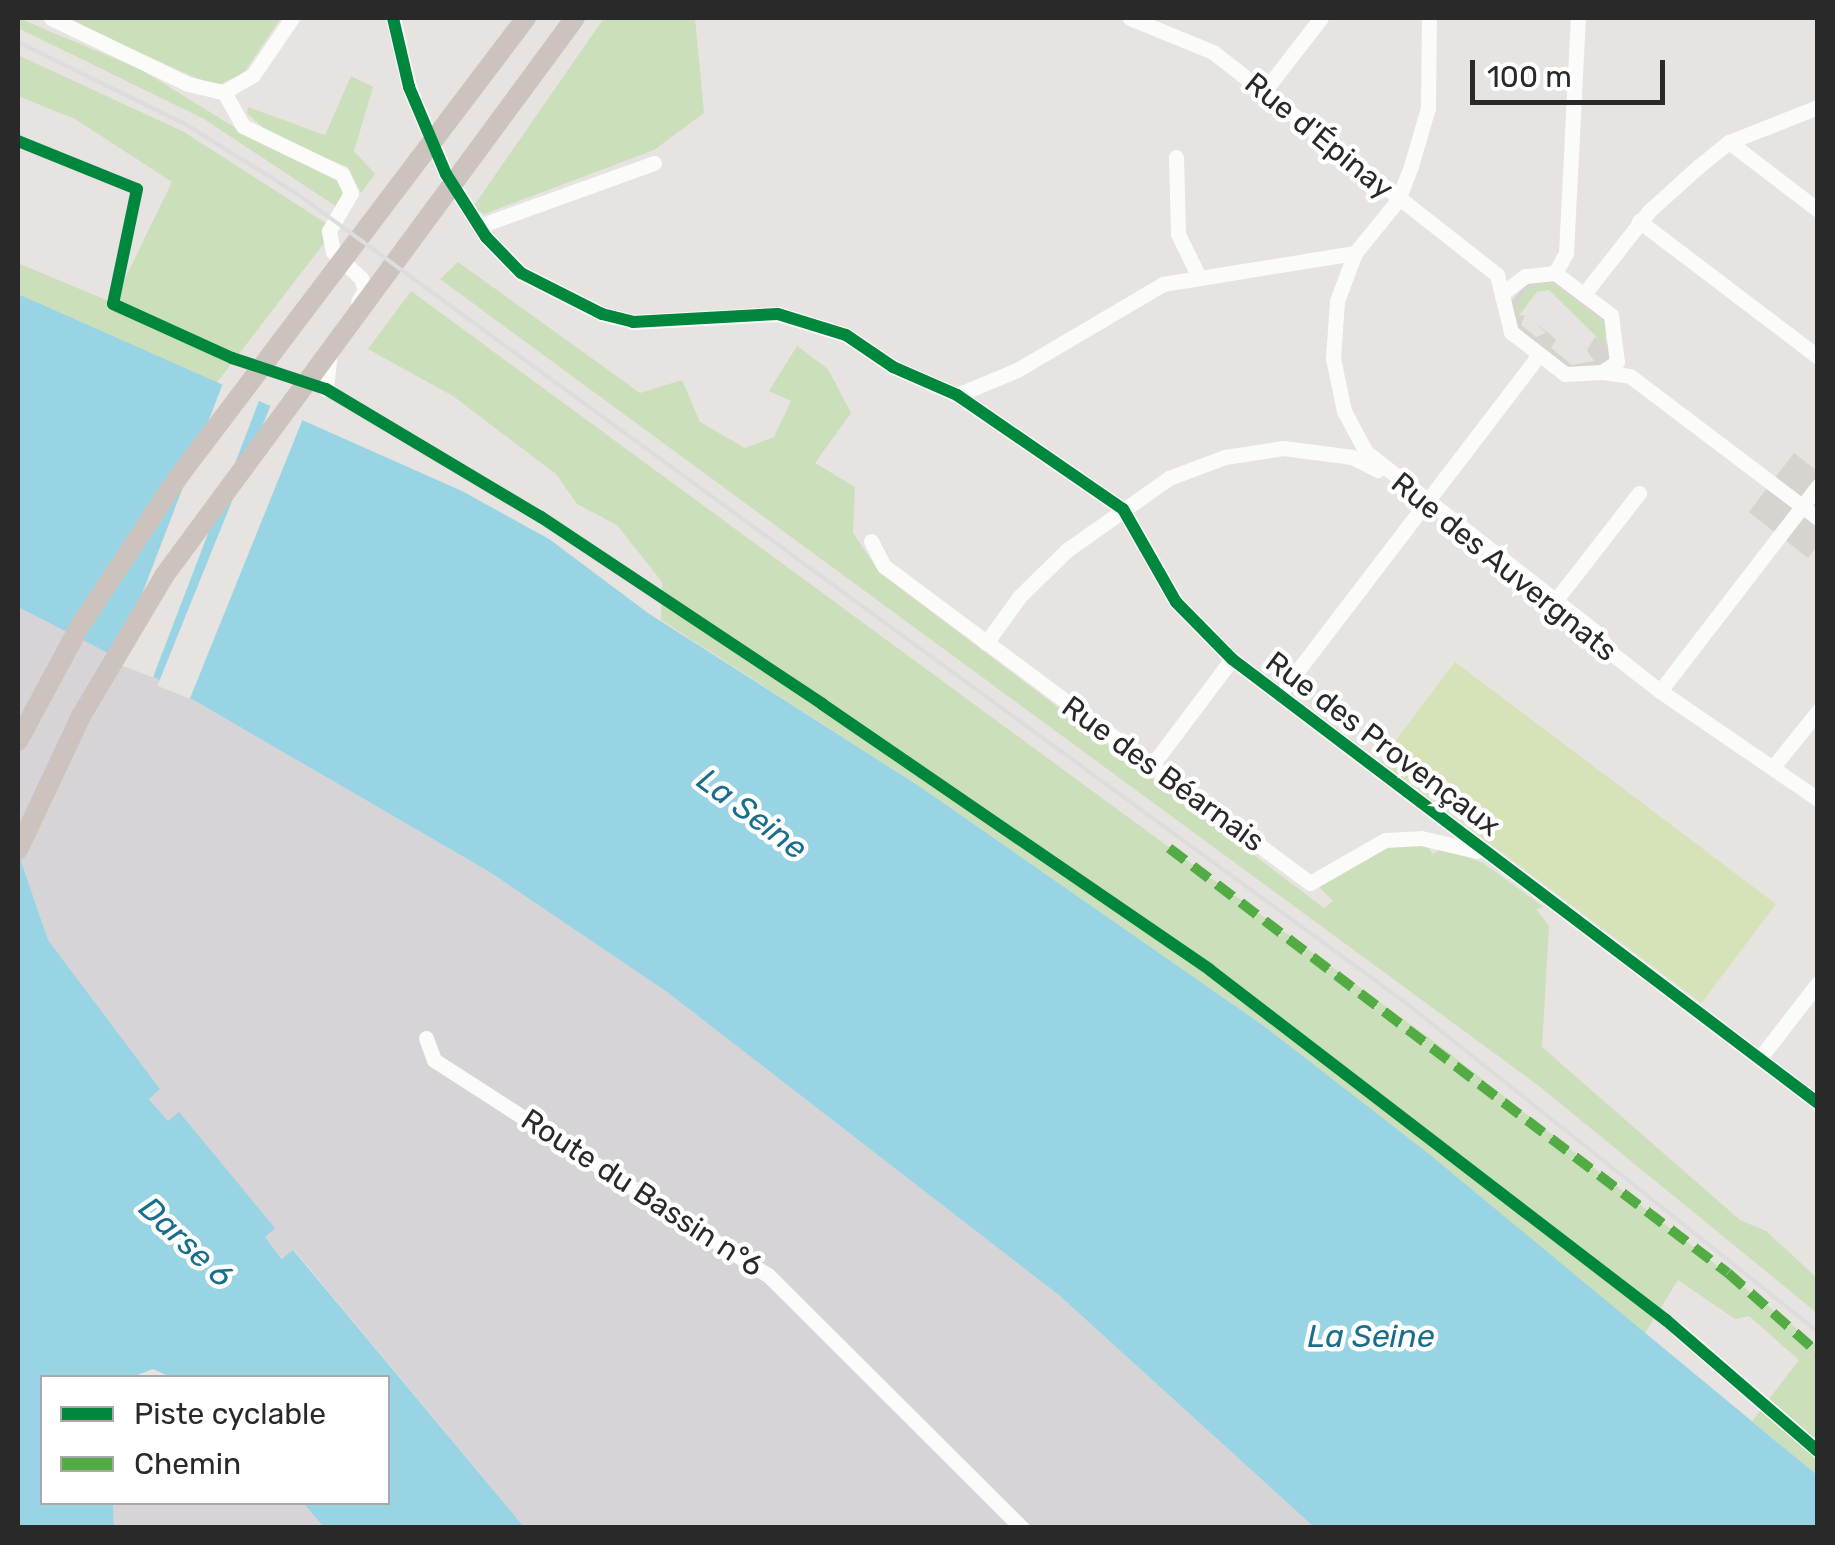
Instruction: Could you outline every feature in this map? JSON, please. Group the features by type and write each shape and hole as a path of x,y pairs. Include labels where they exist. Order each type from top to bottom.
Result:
{"highway":[{"path":"18,741 80,626 179,476 526,18"},
{"path":"18,850 81,716 164,576 495,134 575,18"}],"street":[{"path":"51,18 188,84 224,92 253,76 292,18"},
{"name":"Rue des Provençaux","path":"394,18 418,116 479,226 522,273 602,314 633,322 778,314 846,336 893,367 957,395 1123,509 1176,602 1232,659 1816,1102"},
{"name":"Rue d'Épinay","path":"1130,18 1213,52 1497,275"},
{"path":"1262,94 1321,18"},
{"path":"957,395 1018,370 1129,299 1199,276 1355,253 1398,200 1428,108 1429,18"},
{"path":"1555,272 1566,253 1578,18"},
{"path":"224,92 243,126 329,164 350,192 329,230 333,252 354,269 365,290 328,356 326,389"},
{"path":"1584,294 1640,222 1729,142 1818,107"},
{"path":"1729,142 1818,210"},
{"path":"1176,157 1178,234 1199,276"},
{"path":"479,226 654,163"},
{"path":"1640,222 1818,356"},
{"name":"Rue des Auvergnats","path":"1355,253 1332,328 1338,389 1354,436 1407,488 1555,601 1660,691 1818,799"},
{"path":"1630,376 1602,372 1568,375 1539,355 1512,332 1497,275 1555,272 1611,315 1619,352 1630,376 1818,518"},
{"path":"1504,292 1525,276"},
{"path":"1602,372 1619,352"},
{"path":"1279,695 1539,355"},
{"path":"986,644 1042,572 1123,509 1199,464 1283,448 1352,458 1407,488"},
{"path":"1660,691 1818,486"},
{"path":"1555,601 1639,493"},
{"name":"Rue des Béarnais","path":"871,541 884,566 1310,882 1358,851 1397,839 1443,841 1490,857"},
{"path":"1152,764 1232,659"},
{"path":"1773,767 1818,711"},
{"path":"1760,1060 1818,983"},
{"name":"Route du Bassin n°6","path":"426,1038 434,1060 768,1275 1022,1528"},
{"path":"1678,1330 1818,1451"}],"shaded area":[{"path":"1553,278 1608,319 1615,357 1607,365 1571,370 1515,328 1511,302 1528,281","holes":["1553,283 1605,323 1608,344 1595,337 1587,350 1594,361 1572,365 1551,348 1556,340 1550,334 1535,323 1546,333 1536,337 1521,325 1525,315 1518,316 1516,305 1530,286"]},
{"path":"1794,453 1817,471 1817,546 1808,558 1749,512"},
{"path":"18,607 147,673 488,871 667,992 1060,1296 1314,1527 524,1527 294,1250 283,1259 264,1236 274,1227 179,1113 168,1122 149,1098 160,1089 48,940 18,852"},
{"path":"113,1505 305,1505 324,1527 114,1527"}],"green space":[{"path":"18,18 140,69 260,143 323,166 336,175 344,196 337,207 204,119 18,28"},
{"path":"60,18 281,18 243,74 215,86"},
{"path":"604,18 695,18 704,113 654,150 484,214 473,207"},
{"path":"18,55 184,132 335,229 215,385 18,294 18,263 113,303 172,182 75,119 18,96"},
{"path":"351,76 373,87 354,151 375,174 361,193 348,167 272,136 247,113 248,107 325,135"},
{"path":"458,262 640,393 682,380 700,422 745,448 774,437 791,401 769,391 797,346 828,369 851,413 815,463 855,487 853,533 880,573 1324,908 1333,901 1315,883 1383,845 1426,841 1432,854 1444,848 1483,863 1544,907 1536,909 1549,926 1542,1047 1740,1220 1766,1231 1817,1278 1817,1313 1539,1086 440,279"},
{"path":"1553,283 1605,323 1606,346 1549,290 1537,292 1518,317 1516,305 1530,286"},
{"path":"411,291 1448,1052 1817,1345 1817,1475 1752,1421 1799,1360 1749,1316 1735,1319 1678,1280 1645,1333 1264,1026 919,786 661,620 662,582 617,525 577,504 556,474 453,396 368,349"},
{"path":"1455,662 1776,904 1701,1003 1380,761"}],"water":[{"name":"La Seine","path":"18,294 462,491 549,539 648,613 919,786 1264,1026 1429,1154 1817,1475 1817,1527 1314,1527 1060,1296 667,992 488,871 147,673 18,607"},
{"name":"Darse 6","path":"18,852 48,940 160,1089 149,1099 168,1121 179,1112 275,1228 265,1237 282,1259 293,1250 524,1527 324,1527 305,1505 390,1505 390,1375 166,1375 153,1369 137,1375 40,1375 40,1505 113,1505 114,1527 18,1527"}],"pier":[{"path":"223,383 260,397 153,677 115,663"},
{"path":"272,402 304,415 190,699 157,686"}],"railway":[{"path":"18,42 185,124 296,193 1406,1003 1818,1332"}],"marked path":[{"path":"1169,848 1728,1273 1818,1353"}],"cycle path":[{"path":"393,18 409,87 446,174 486,237 521,273 602,314 633,322 778,314 846,335 893,367 957,395 1123,509 1176,602 1232,659 1818,1103"},
{"path":"18,141 137,189 113,304 232,358 326,389 541,517 822,704 1210,970 1666,1320 1818,1451"}]}
